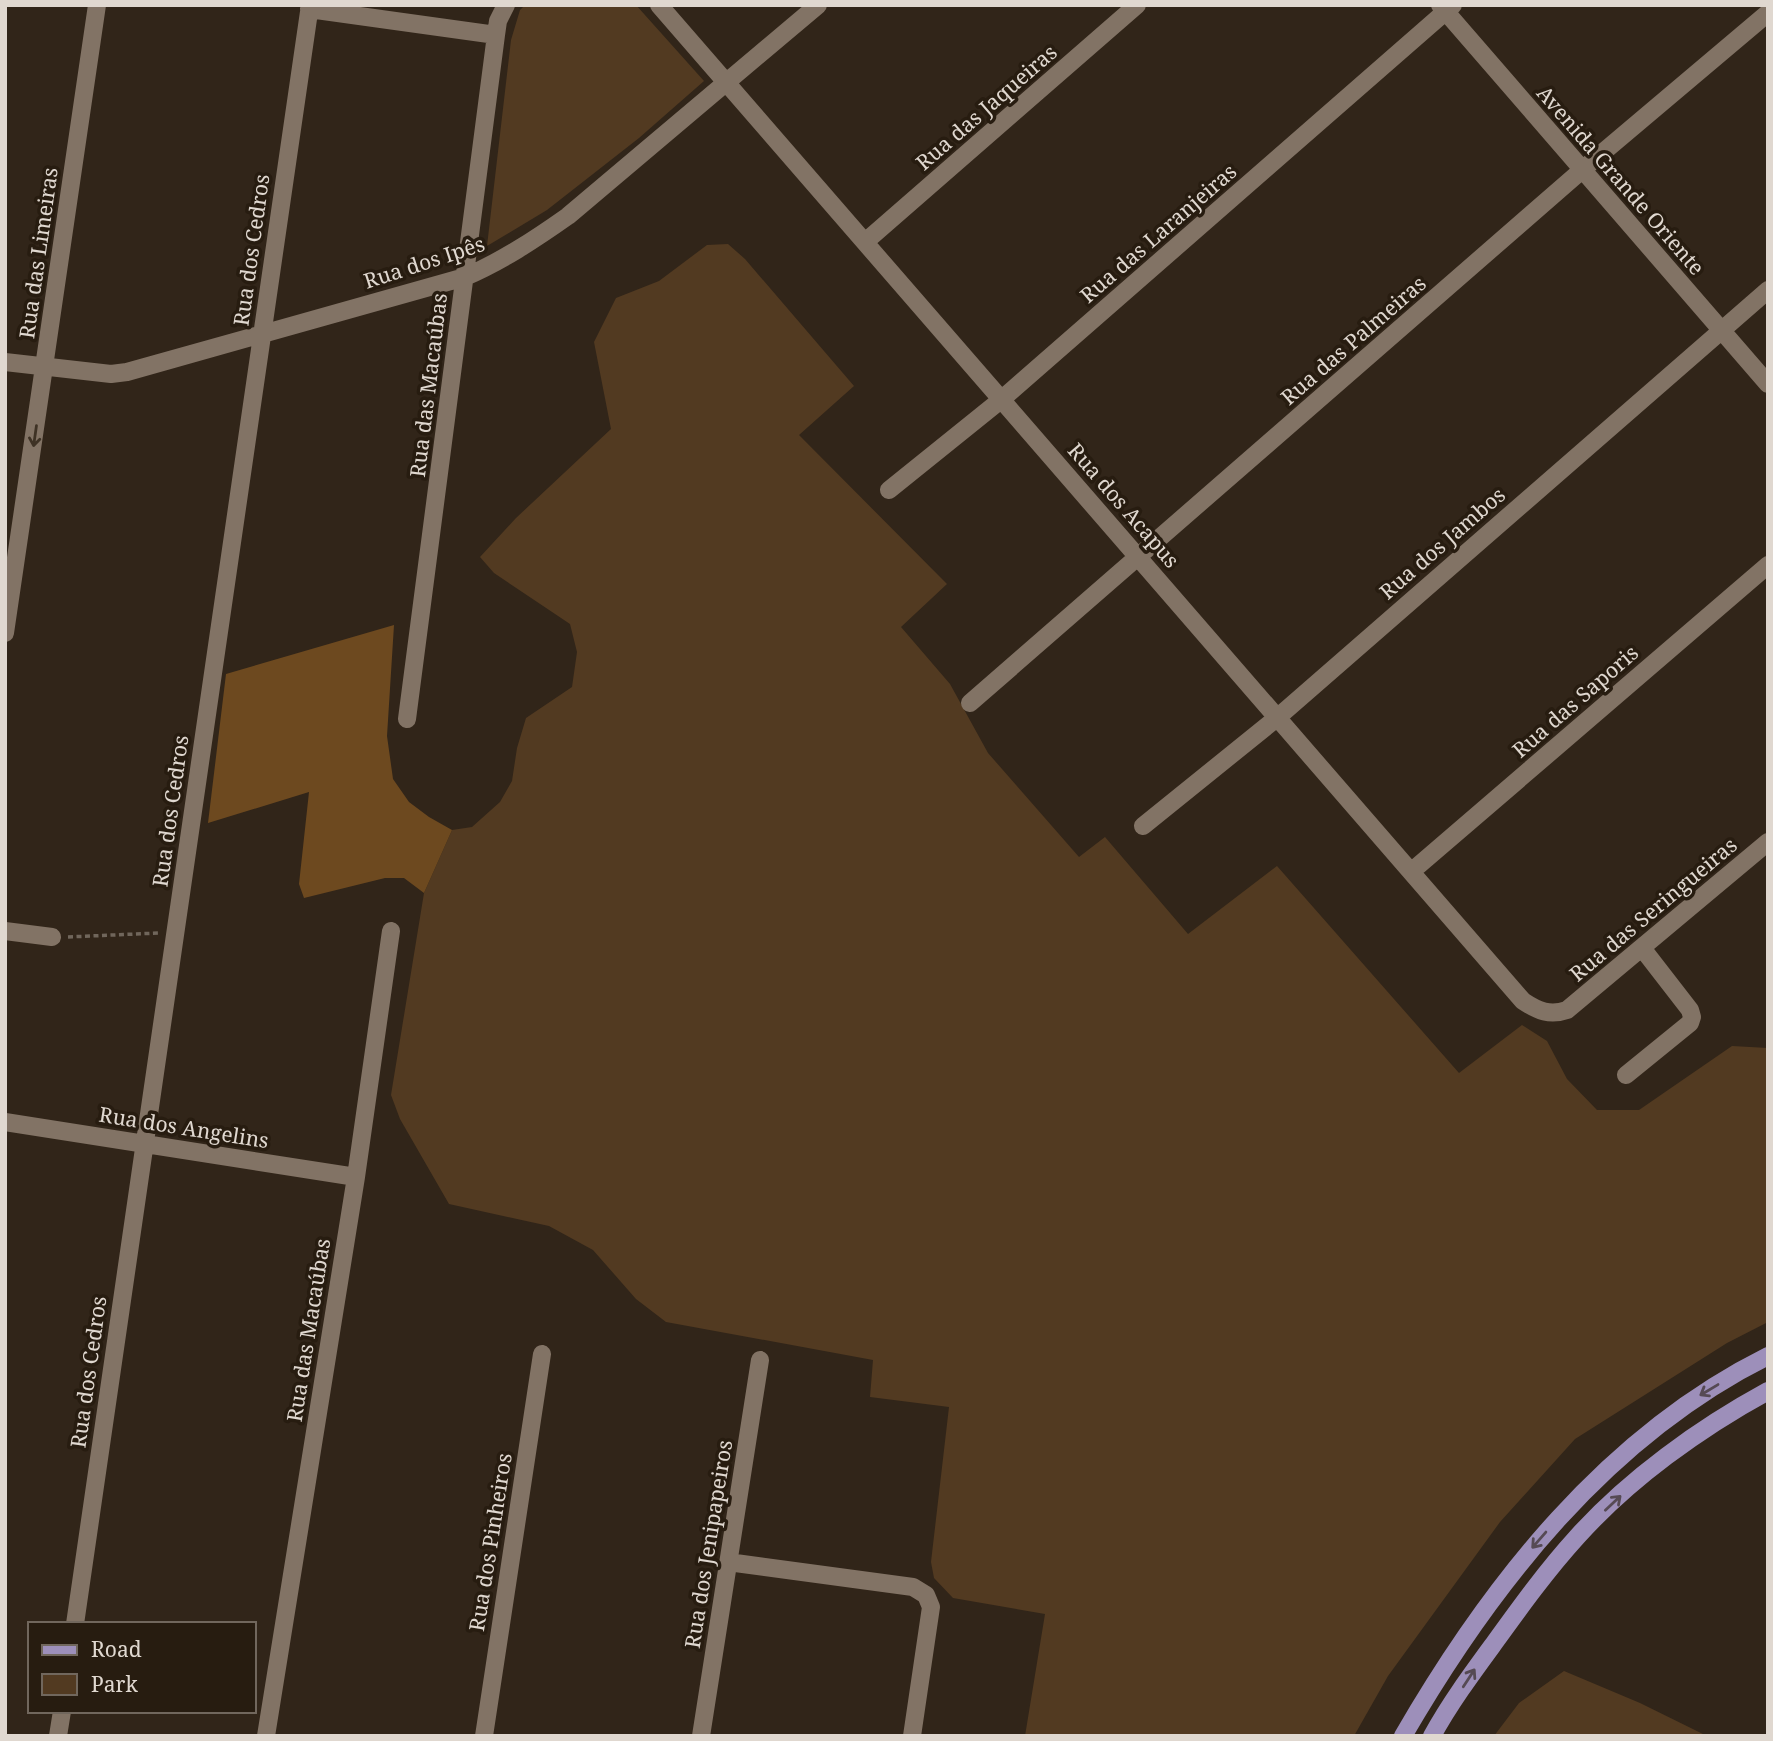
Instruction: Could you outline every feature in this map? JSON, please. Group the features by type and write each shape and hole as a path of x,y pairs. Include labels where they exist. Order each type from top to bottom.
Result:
{"main road":[{"path":"1403,1736 1431,1687 1484,1611 1538,1540 1588,1487 1636,1444 1690,1402 1768,1356"},
{"path":"1433,1736 1477,1667 1529,1594 1579,1535 1615,1500 1699,1433 1768,1391"}],"street":[{"name":"Rua das Limeiras","path":"5,633 97,5"},
{"name":"Rua das Macaúbas","path":"407,719 496,35 498,22 506,5"},
{"name":"Rua dos Acapus","path":"659,5 1524,1001 1544,1012 1557,1013 1567,1010"},
{"name":"Rua dos Ipês","path":"5,362 111,374 127,372 465,277 497,263 525,247 568,216 818,5"},
{"name":"Rua das Jaqueiras","path":"865,242 1137,5"},
{"path":"309,7 409,13 496,35"},
{"name":"Rua dos Cedros","path":"75,1622 309,7"},
{"name":"Avenida Grande Oriente","path":"1446,7 1768,384"},
{"name":"Rua das Laranjeiras","path":"889,490 1002,400 1446,7"},
{"name":"Rua das Palmeiras","path":"970,703 1583,170 1768,13"},
{"name":"Rua dos Jambos","path":"1143,826 1278,717 1768,290"},
{"name":"Rua das Saporis","path":"1412,871 1768,565"},
{"name":"Rua das Seringueiras","path":"1567,1010 1768,842"},
{"path":"5,931 52,937"},
{"name":"Rua das Macaúbas","path":"266,1736 356,1177 391,931"},
{"path":"1626,1075 1690,1023 1692,1017 1690,1010 1642,947"},
{"name":"Rua dos Angelins","path":"5,1122 356,1177"},
{"name":"Rua dos Pinheiros","path":"484,1736 542,1354"},
{"name":"Rua dos Jenipapeiros","path":"701,1736 760,1360"},
{"path":"728,1562 913,1587 926,1595 931,1607 912,1736"},
{"path":"58,1736 62,1713"}],"path":[{"path":"52,937 175,933"}],"green space":[{"path":"525,5 636,5 704,81 639,138 547,210 487,246 511,40 520,10"},
{"path":"728,244 745,259 854,386 799,435 947,584 901,627 950,684 988,753 1079,857 1105,837 1188,934 1277,866 1459,1073 1522,1025 1547,1041 1567,1079 1597,1110 1639,1110 1732,1046 1768,1048 1768,1322 1727,1343 1575,1439 1500,1522 1388,1676 1354,1736 1025,1736 1045,1614 953,1598 934,1578 931,1562 949,1407 870,1397 873,1360 666,1322 636,1299 593,1250 549,1226 449,1204 400,1119 391,1095 424,893 452,830 472,827 500,802 512,781 517,748 526,718 572,687 577,652 570,624 494,573 480,557 516,518 611,429 594,342 616,298 659,281 707,245"},
{"path":"1564,1671 1640,1703 1707,1736 1494,1736 1519,1703"}],"shaded area":[{"path":"394,625 387,736 393,779 409,802 452,830 424,893 404,878 385,878 304,898 299,884 309,792 208,823 226,674"}]}
